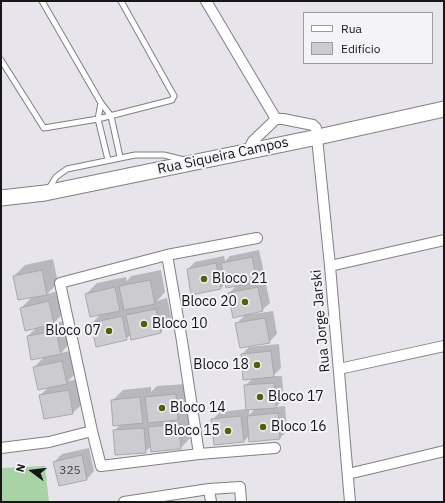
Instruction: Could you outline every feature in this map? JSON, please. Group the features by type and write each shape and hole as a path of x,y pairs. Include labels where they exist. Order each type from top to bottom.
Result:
{"main road":[{"name":"Rua Siqueira Campos","path":"1,198 45,193 318,137 444,109"}],"street":[{"path":"206,1 276,119"},
{"path":"248,151 253,141 276,119 313,125 316,128 318,137"},
{"name":"Rua Jorge Jarski","path":"318,137 350,502"},
{"path":"257,238 167,256 60,283 101,466 199,454 275,448"},
{"path":"330,266 444,240"},
{"path":"167,256 182,341 199,454"},
{"path":"339,369 444,346"},
{"path":"1,448 49,442 92,431"},
{"path":"348,474 444,451"},
{"path":"124,502 210,489 240,487 241,502"},
{"path":"210,489 211,502"}],"lane":[{"path":"42,1 101,104 111,116 120,157"},
{"path":"1,60 44,128 98,119 172,100 174,96 121,1"},
{"path":"101,104 98,119 108,160"},
{"path":"45,193 56,177 67,168 135,155 164,155 193,162"}],"green space":[{"path":"45,466 49,502 1,502 1,468"}],"building":[{"path":"252,257 257,282 226,288 221,263"},
{"name":"Bloco 21","path":"216,263 221,289 191,295 187,269"},
{"path":"42,270 47,295 18,300 13,276"},
{"path":"150,280 155,304 124,310 119,286"},
{"path":"115,287 120,311 90,317 85,294"},
{"name":"Bloco 20","path":"258,287 263,311 233,318 228,293"},
{"path":"49,301 54,324 25,331 20,308"},
{"name":"Bloco 10","path":"156,309 161,333 131,340 126,315"},
{"name":"Bloco 07","path":"122,316 127,340 96,347 91,323"},
{"path":"265,318 270,343 240,348 235,323"},
{"path":"56,331 61,354 31,360 27,336"},
{"name":"Bloco 18","path":"271,351 274,377 243,380 241,354"},
{"path":"62,361 67,384 38,390 33,367"},
{"name":"Bloco 17","path":"274,383 276,408 246,410 244,385"},
{"path":"69,390 73,414 44,419 39,395"},
{"name":"Bloco 14","path":"176,394 178,420 148,423 145,397"},
{"path":"140,397 143,423 113,426 111,400"},
{"name":"Bloco 16","path":"278,413 280,439 249,442 247,416"},
{"name":"Bloco 15","path":"241,416 244,442 214,445 211,419"},
{"path":"179,424 181,449 151,452 148,427"},
{"path":"144,428 146,453 115,455 113,430"},
{"path":"82,455 87,480 59,486 53,462"}],"place":[{"name":"Bloco 21","path":"204,279"},
{"name":"Bloco 20","path":"245,302"},
{"name":"Bloco 10","path":"144,324"},
{"name":"Bloco 07","path":"109,331"},
{"name":"Bloco 18","path":"257,365"},
{"name":"Bloco 17","path":"260,397"},
{"name":"Bloco 14","path":"162,408"},
{"name":"Bloco 16","path":"263,427"},
{"name":"Bloco 15","path":"228,431"}]}
